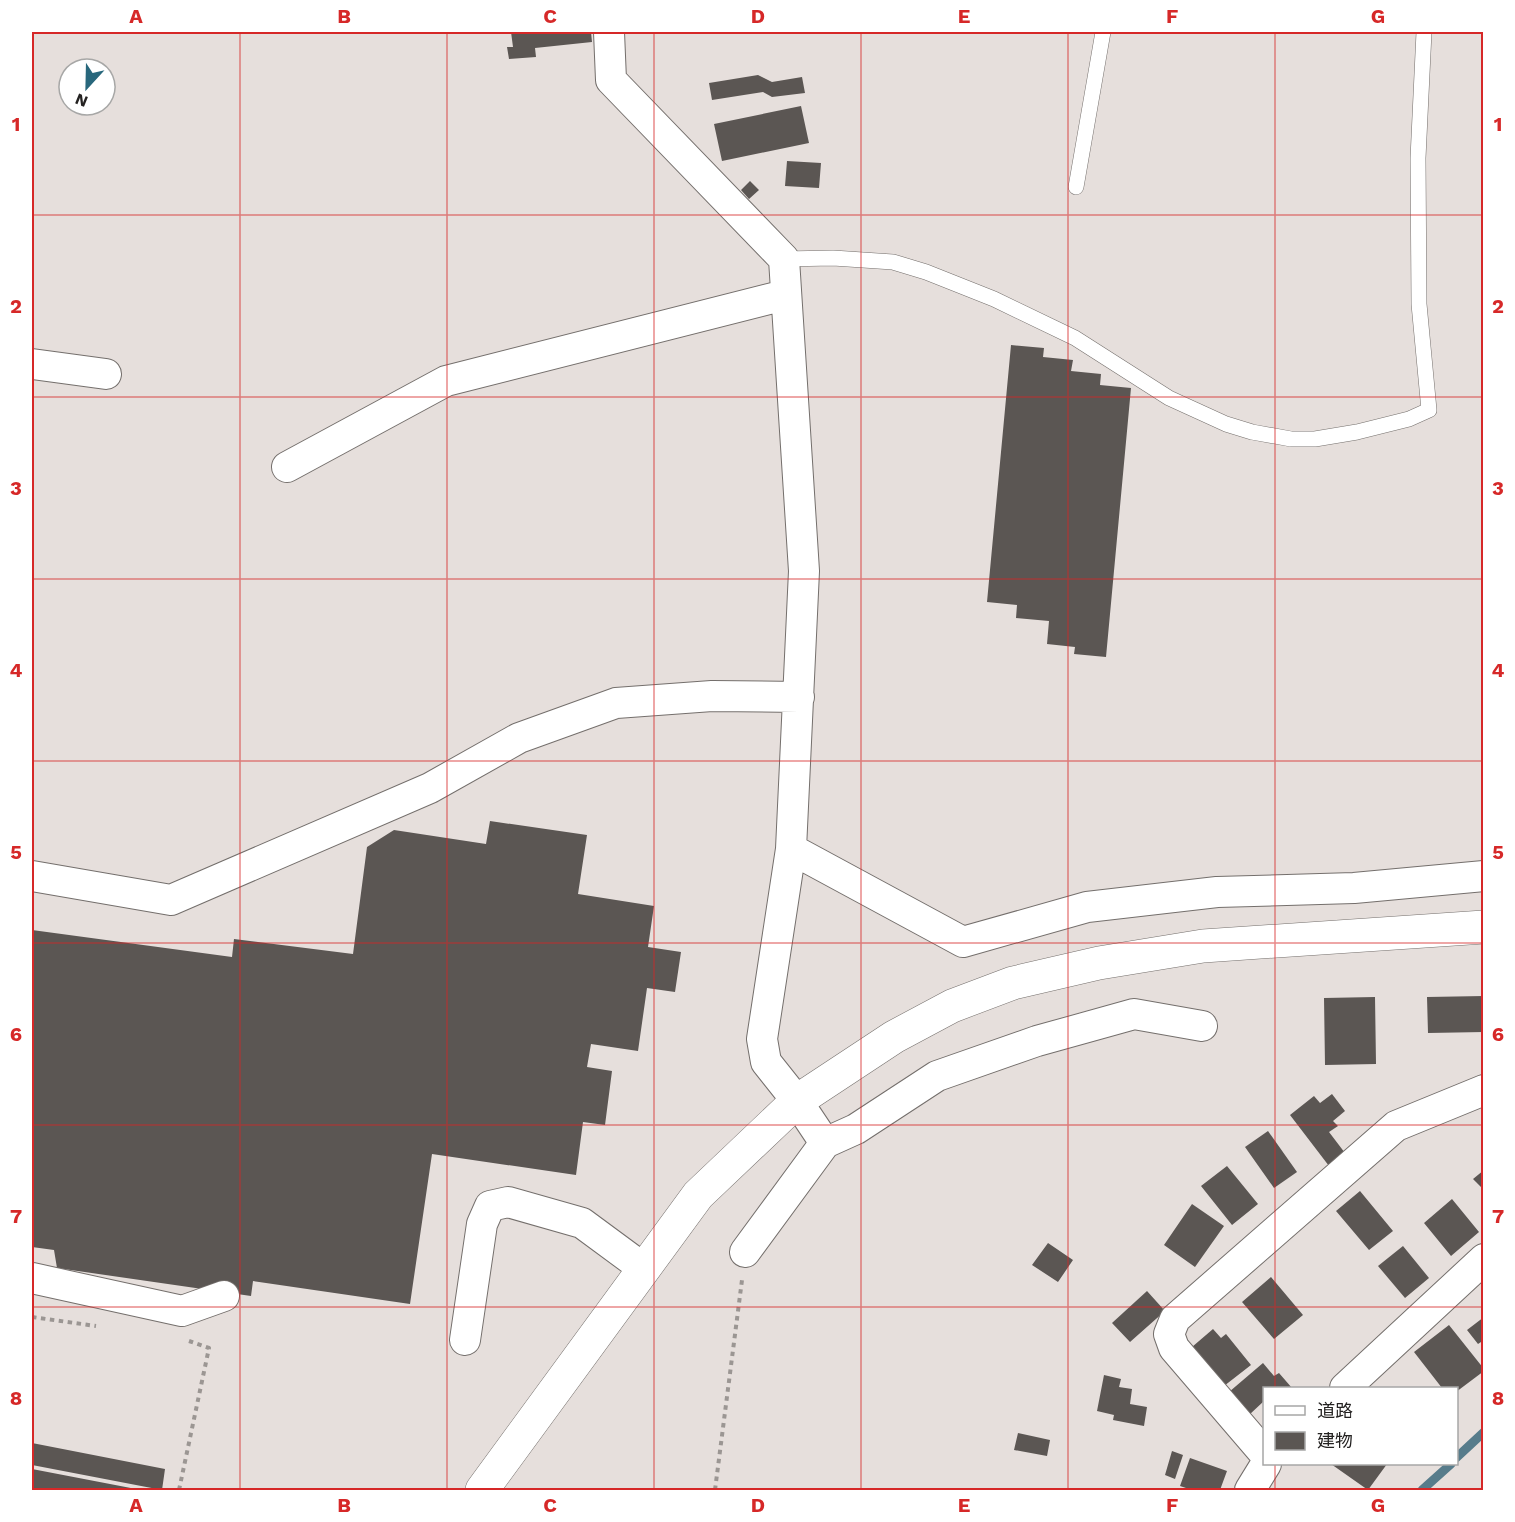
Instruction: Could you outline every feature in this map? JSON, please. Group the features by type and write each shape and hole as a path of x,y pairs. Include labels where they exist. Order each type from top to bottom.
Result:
{"street":[{"path":"609,32 610,80 784,259 804,571 791,849 762,1039 766,1062 797,1101 825,1143"},
{"path":"287,467 446,381 785,295"},
{"path":"32,364 106,374"},
{"path":"32,876 171,900 430,788 519,738 616,703 712,696 799,697"},
{"path":"791,849 963,942 1087,907 1217,892 1354,888 1484,876"},
{"path":"482,1491 698,1195 797,1101 894,1037 952,1006 1012,983 1100,963 1203,946 1484,927"},
{"path":"745,1252 825,1143 856,1129 937,1076 1037,1041 1134,1014 1202,1026"},
{"path":"1263,1452 1174,1348 1169,1334 1170,1326 1175,1319 1396,1126 1484,1090"},
{"path":"465,1340 482,1224 490,1206 508,1202 582,1223 643,1268"},
{"path":"1347,1387 1484,1259"},
{"path":"32,1278 182,1311 224,1296"},
{"path":"1250,1491 1265,1465"}],"lane":[{"path":"1076,187 1103,32"},
{"path":"784,259 833,258 893,262 926,272 994,299 1075,338 1169,398 1227,424 1252,432 1291,439 1315,439 1357,432 1408,419 1429,410 1419,304 1418,158 1424,32"}],"path":[{"path":"715,1491 745,1252"},
{"path":"32,1317 102,1326"},
{"path":"179,1491 209,1348 181,1338"}],"building":[{"path":"511,32 591,32 592,42 535,48 536,57 509,59 507,47 513,47"},
{"path":"758,75 772,82 802,77 805,93 772,97 763,92 712,100 709,83"},
{"path":"801,106 809,143 722,161 714,124"},
{"path":"787,161 821,163 819,188 785,186"},
{"path":"750,181 759,190 749,199 741,190"},
{"path":"1011,345 1044,348 1043,357 1073,360 1071,371 1101,374 1100,385 1131,388 1106,657 1074,654 1075,647 1047,644 1049,621 1016,618 1017,605 987,602"},
{"path":"490,821 587,835 578,894 654,906 648,947 681,952 675,992 647,988 638,1051 591,1044 587,1067 612,1071 605,1125 583,1122 576,1175 432,1154 410,1304 253,1281 251,1296 57,1268 54,1250 32,1247 32,930 232,957 234,939 353,954 367,847 394,830 486,844"},
{"path":"1484,996 1484,1032 1428,1033 1427,997"},
{"path":"1375,997 1376,1064 1325,1065 1324,998"},
{"path":"1332,1094 1345,1111 1333,1121 1338,1126 1329,1132 1345,1153 1329,1166 1290,1115 1314,1096 1320,1103"},
{"path":"1268,1131 1297,1172 1274,1188 1245,1147"},
{"path":"1227,1166 1258,1204 1232,1225 1201,1186"},
{"path":"1484,1170 1484,1190 1473,1179"},
{"path":"1360,1191 1393,1231 1369,1250 1336,1211"},
{"path":"1452,1199 1479,1232 1451,1256 1424,1223"},
{"path":"1192,1204 1224,1226 1195,1267 1164,1245"},
{"path":"1048,1243 1073,1260 1058,1282 1032,1265"},
{"path":"1403,1246 1429,1278 1405,1298 1378,1266"},
{"path":"1271,1277 1303,1315 1274,1339 1242,1302"},
{"path":"1147,1291 1165,1311 1130,1342 1112,1323"},
{"path":"1484,1317 1484,1340 1478,1344 1467,1330"},
{"path":"1449,1325 1484,1371 1458,1390 1458,1387 1441,1387 1414,1352"},
{"path":"1213,1329 1221,1338 1226,1334 1251,1365 1224,1386 1192,1347"},
{"path":"1263,1363 1274,1376 1279,1373 1291,1387 1263,1387 1263,1402 1249,1415 1229,1392"},
{"path":"1104,1375 1121,1379 1119,1387 1132,1389 1130,1404 1147,1407 1144,1426 1113,1420 1114,1415 1097,1411"},
{"path":"1018,1433 1050,1440 1047,1456 1014,1450"},
{"path":"32,1443 165,1469 162,1490 32,1465"},
{"path":"1172,1451 1183,1455 1175,1479 1165,1475"},
{"path":"1190,1458 1227,1471 1220,1490 1192,1490 1180,1486"},
{"path":"1332,1465 1386,1465 1368,1490"},
{"path":"32,1469 136,1489 136,1490 32,1490"}],"waterway":[{"path":"1458,1456 1484,1432"},
{"path":"1422,1490 1450,1465"}]}
